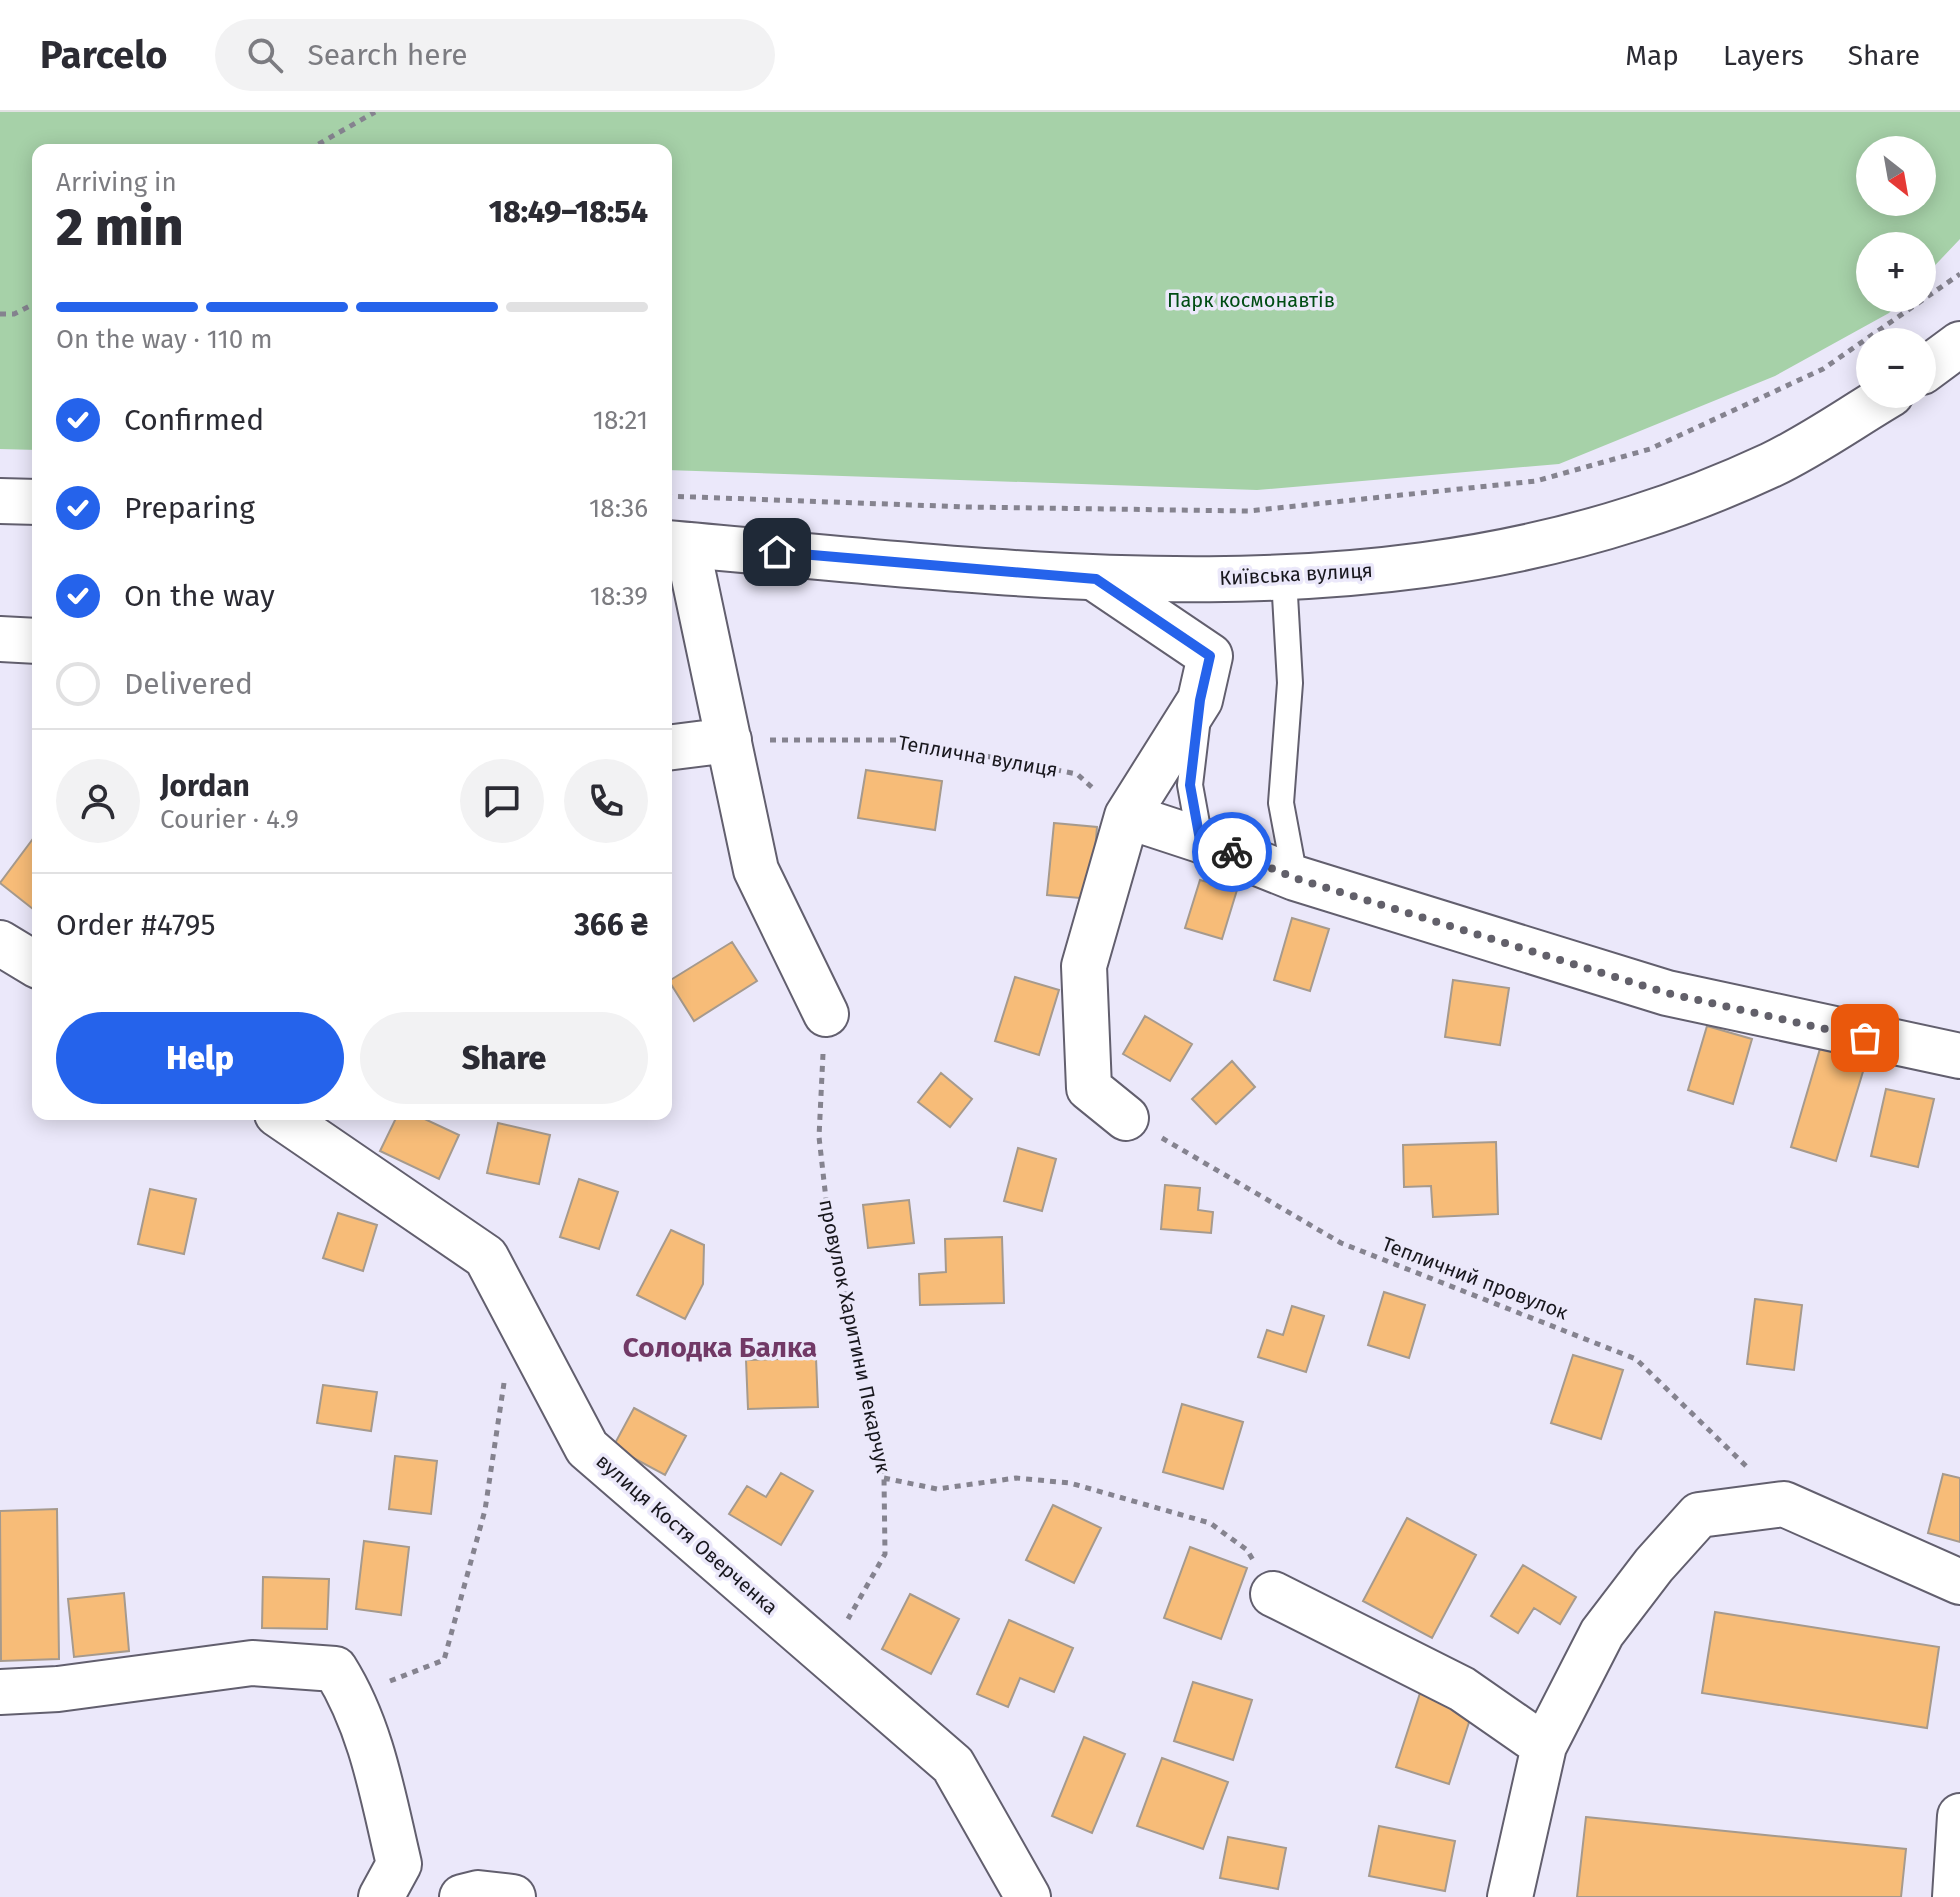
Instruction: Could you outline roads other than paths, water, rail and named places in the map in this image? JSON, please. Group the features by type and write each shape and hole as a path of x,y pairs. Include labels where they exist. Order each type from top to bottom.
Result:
{"street":[{"path":"1936,362 1960,344"},
{"name":"Київська вулиця","path":"677,544 1096,579 1284,578 1374,572 1498,555 1637,518 1772,464 1867,408"},
{"path":"0,501 32,502"},
{"path":"677,544 729,740 756,870 826,1014"},
{"path":"1096,579 1210,656 1200,700 1127,816 1084,966 1089,1088 1126,1118"},
{"path":"0,639 32,641"},
{"path":"672,747 729,740"},
{"path":"1127,816 1200,840 1295,878 1667,993 1922,1051 1960,1056"},
{"path":"0,943 32,962"},
{"name":"вулиця Костя Оверченка","path":"286,1120 486,1257 587,1448 953,1765 1028,1897"},
{"path":"1510,1897 1544,1746 1602,1633 1654,1565 1699,1515 1784,1504 1960,1582"},
{"path":"1273,1594 1462,1689 1544,1746"},
{"path":"0,1692 58,1689 252,1663 335,1669 352,1697 373,1752 399,1864 381,1897"},
{"path":"1955,1897 1960,1816"},
{"path":"462,1897 478,1893 513,1897"}],"lane":[{"path":"1284,578 1290,683 1281,803 1295,878"},
{"path":"1200,700 1190,785 1200,840"}],"district":[{"name":"Солодка Балка","path":"720,1347"}],"park label":[{"name":"Парк космонавтів","path":"1251,300"}]}
